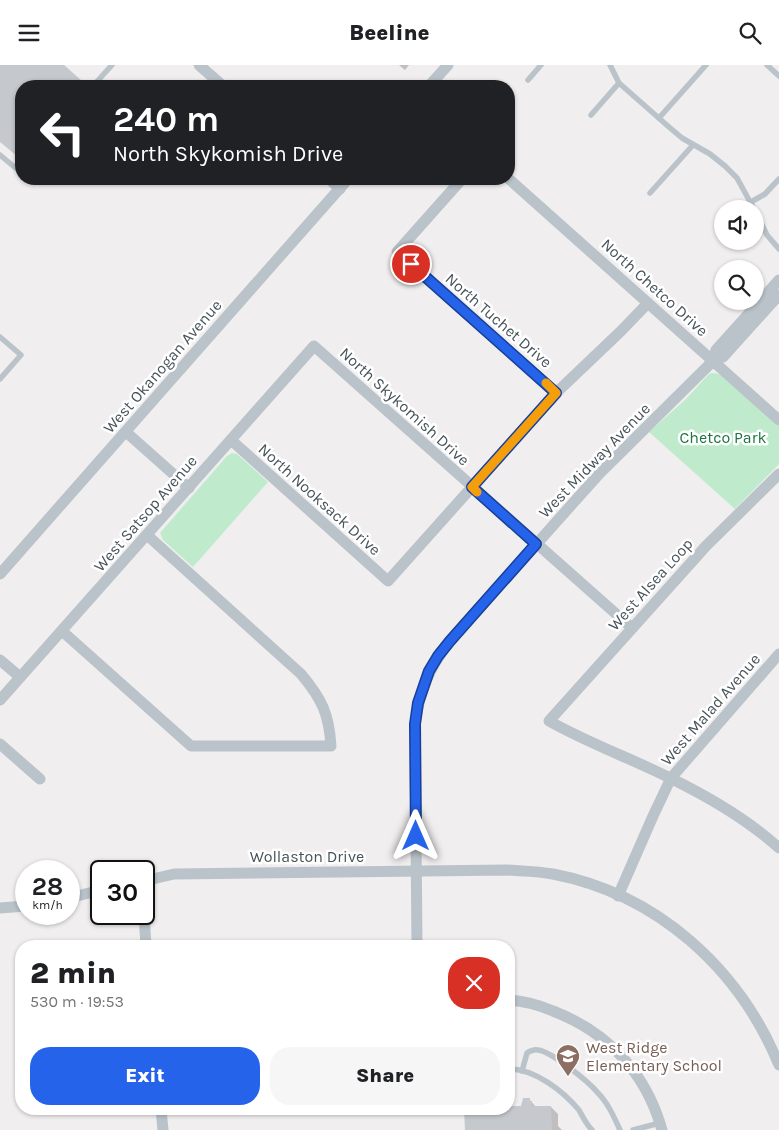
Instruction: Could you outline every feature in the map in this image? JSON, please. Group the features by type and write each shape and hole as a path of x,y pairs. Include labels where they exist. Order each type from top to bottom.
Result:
{"street":[{"path":"199,65 216,80"},
{"path":"434,80 448,65"},
{"name":"North Chetco Drive","path":"515,184 779,420"},
{"path":"336,185 340,189"},
{"name":"West Okanogan Avenue","path":"0,574 343,185"},
{"name":"North Tuchet Drive","path":"457,185 398,252 556,393"},
{"name":"West Midway Avenue","path":"713,361 716,349 779,280"},
{"name":"West Midway Avenue","path":"417,940 415,724 423,687 438,656 616,456 713,361 723,357 779,295"},
{"path":"472,487 556,393 648,303"},
{"name":"West Satsop Avenue","path":"0,700 314,346"},
{"name":"North Skykomish Drive","path":"314,346 632,628"},
{"path":"126,432 189,488"},
{"name":"North Nooksack Drive","path":"231,440 388,581 472,487"},
{"name":"West Alsea Loop","path":"671,778 549,721 706,546 779,474"},
{"path":"62,631 191,746 331,746 327,715 313,688 301,674 147,535"},
{"name":"West Malad Avenue","path":"618,896 671,778 779,654"},
{"path":"0,660 20,677"},
{"path":"0,744 40,779"},
{"path":"671,778 736,815 779,846"},
{"name":"Wollaston Drive","path":"155,878 174,874 507,870 552,874 588,884 645,909 674,927 715,964 751,1010 766,1035 779,1064"},
{"path":"0,908 15,907"},
{"path":"145,925 146,940"},
{"path":"515,1001 542,1006 567,1016 590,1028 611,1044 628,1063 645,1090 661,1126"},
{"path":"162,1115 163,1130"}],"lane":[{"path":"528,80 541,65"},
{"path":"610,65 619,83 682,138 710,154 725,166 737,178 750,200"},
{"path":"659,118 706,65"},
{"path":"767,65 779,76"},
{"path":"98,80 108,66"},
{"path":"591,115 619,83"},
{"path":"650,193 693,145"},
{"path":"0,155 15,168"},
{"path":"754,200 765,194 779,179"},
{"path":"764,229 779,249"},
{"path":"0,337 21,355 0,379"},
{"path":"522,1071 527,1053 532,1050 547,1053 586,1081 599,1094 620,1130"},
{"path":"515,1070 536,1076 558,1090 579,1111 592,1130"},
{"path":"633,1130 661,1126"}],"green space":[{"name":"Chetco Park","path":"713,373 725,378 779,426 779,464 735,509 649,432 685,400 709,374"},
{"path":"232,453 237,454 268,482 193,567 163,540 160,533 227,456"}],"building":[{"path":"0,65 64,65 81,80 15,80 15,154 0,142"},
{"path":"523,1098 530,1098 532,1106 551,1106 552,1130 465,1130 464,1115 515,1115 515,1106 521,1106"}],"slow traffic":[{"path":"477,492 472,487 556,393 546,383"}],"place":[{"name":"West Ridge Elementary School","path":"568,1077"}],"route":[{"path":"411,264 556,393 472,487 536,544 450,641 429,671 418,703 415,724 416,836"}]}
